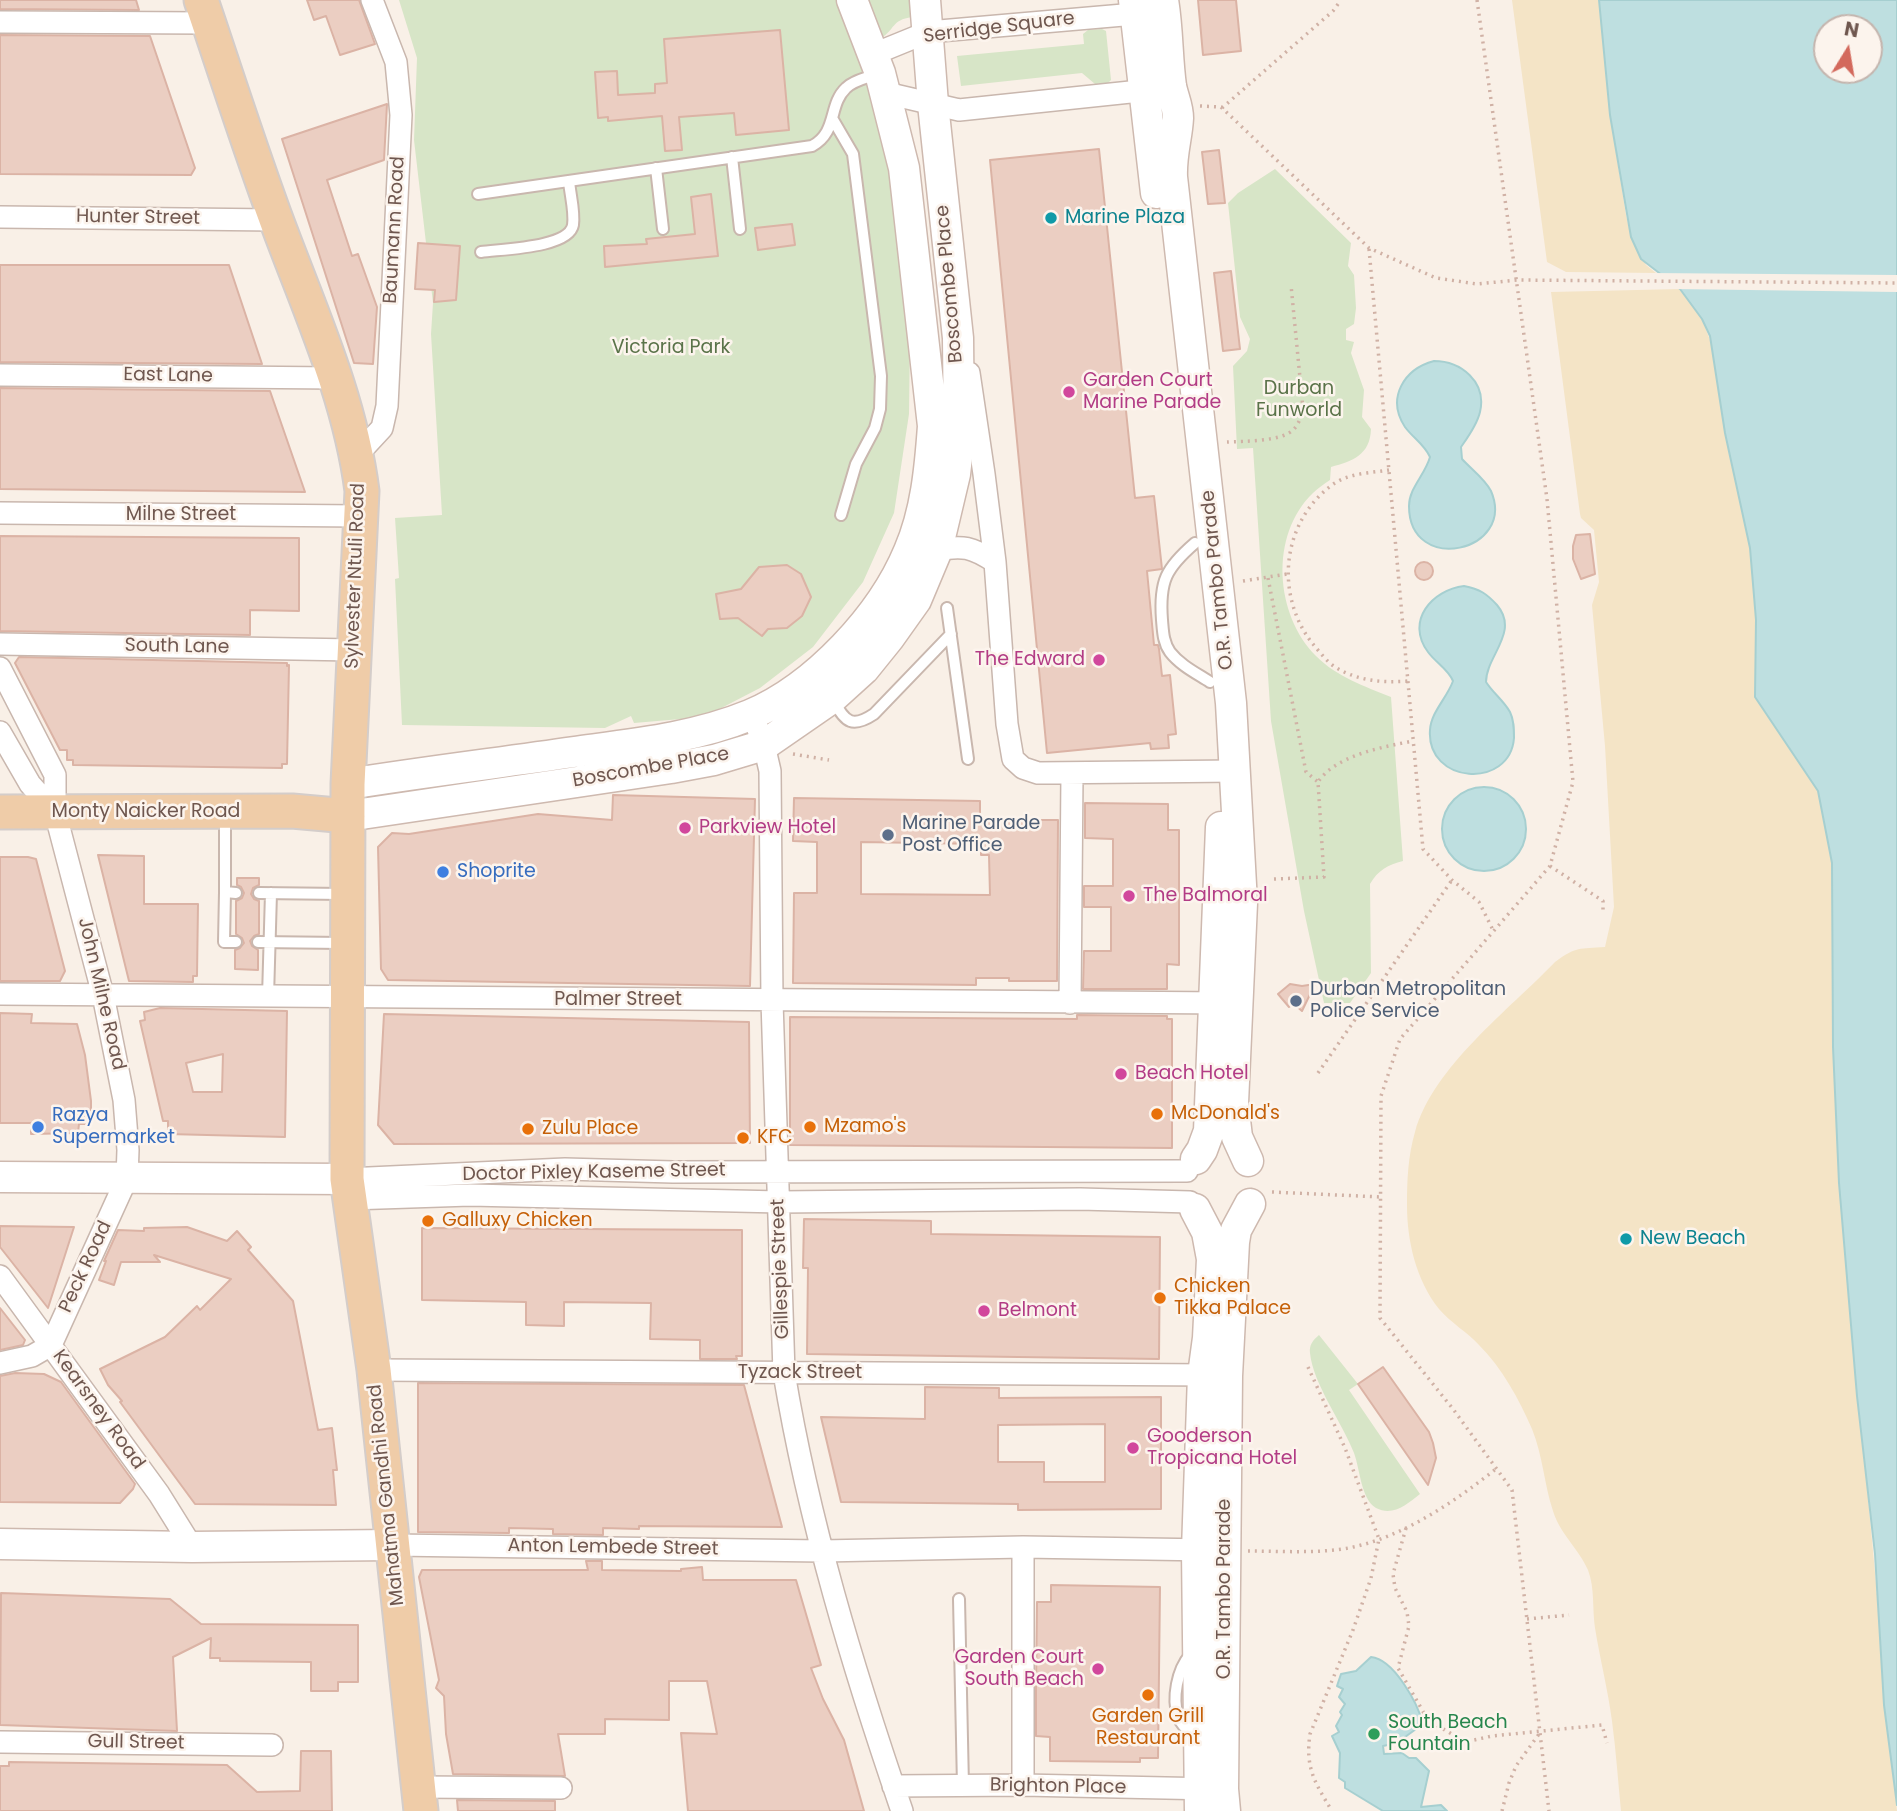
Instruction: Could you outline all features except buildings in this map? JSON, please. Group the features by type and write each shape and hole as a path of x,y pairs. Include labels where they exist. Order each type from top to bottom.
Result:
{"main road":[{"name":"Boscombe Place","path":"348,800 516,760 656,741 708,729 752,714 813,676 872,615 909,551 922,508 933,426 904,168 880,74 852,0"},
{"name":"Boscombe Place","path":"348,800 598,778 777,749 864,668 889,638 951,549 958,451 958,338 933,104 925,0"},
{"name":"O.R. Tambo Parade","path":"1135,7 1164,95 1178,120 1171,160 1172,177 1231,703 1228,771"},
{"name":"Sylvester Ntuli Road","path":"205,12 276,220 336,378 357,455 362,491 348,800 346,998 349,1189"},
{"name":"O.R. Tambo Parade","path":"1165,13 1164,95 1195,543 1210,682 1228,771 1242,903 1225,1003 1209,1130 1202,1150 1191,1165 1185,1184 1207,1232 1212,1259 1209,1338 1215,1375"},
{"path":"516,760 536,772 598,778"},
{"name":"Monty Naicker Road","path":"0,812 292,811 348,800"},
{"name":"O.R. Tambo Parade","path":"1212,1800 1211,1550 1215,1375 1236,1230 1253,1197 1256,1178 1237,1137 1225,1003"},
{"path":"1191,1165 1206,1152 1220,1149 1235,1152 1248,1161"},
{"name":"Doctor Pixley Kaseme Street","path":"0,1177 127,1178 349,1189"},
{"name":"Mahatma Gandhi Road","path":"349,1189 374,1370 419,1799"},
{"path":"1193,1206 1208,1217 1221,1220 1234,1217 1253,1197"},
{"name":"Anton Lembede Street","path":"0,1544 192,1547 393,1545"},
{"name":"O.R. Tambo Parade","path":"1211,1550 1197,1648 1198,1739 1212,1800"}],"street":[{"name":"Baumann Road","path":"357,455 382,429 387,406 401,114 396,62 372,0"},
{"name":"Serridge Square","path":"880,74 928,33 1135,7 1150,15 1165,13"},
{"path":"0,22 205,12"},
{"path":"880,74 933,104 959,110 1164,95"},
{"name":"Hunter Street","path":"0,217 276,220"},
{"path":"958,338 974,400 990,522 1007,724 1013,759 1023,768 1038,774 1228,771"},
{"name":"East Lane","path":"0,375 336,378"},
{"name":"Milne Street","path":"0,513 362,516"},
{"path":"951,549 990,522"},
{"path":"951,549 976,550 995,562"},
{"name":"South Lane","path":"0,644 354,650"},
{"name":"John Milne Road","path":"0,668 55,775 55,812 103,995 127,1124 127,1178"},
{"name":"Gillespie Street","path":"752,714 777,749 770,771 772,1000 784,1373 793,1429 822,1551 865,1701 902,1811"},
{"name":"John Milne Road","path":"0,732 30,785 55,812"},
{"path":"1070,1003 1072,774"},
{"name":"Palmer Street","path":"0,994 1225,1003"},
{"name":"Doctor Pixley Kaseme Street","path":"349,1189 565,1169 778,1171 1191,1165"},
{"name":"Peck Road","path":"51,1345 127,1178"},
{"name":"Doctor Pixley Kaseme Street","path":"349,1189 470,1195 780,1202 1080,1199 1193,1206"},
{"name":"Kearsney Road","path":"0,1276 159,1494 192,1547"},
{"path":"0,1363 32,1356 51,1345"},
{"name":"Tyzack Street","path":"374,1370 1215,1375"},
{"name":"Anton Lembede Street","path":"393,1545 822,1551 1023,1547 1211,1550"},
{"path":"1023,1547 1023,1785"},
{"name":"Gull Street","path":"0,1742 272,1745"},
{"name":"Brighton Place","path":"893,1786 1023,1785 1212,1800"},
{"path":"419,1799 561,1788"}],"lane":[{"path":"478,194 812,146 825,136 845,89 855,82 880,74"},
{"path":"832,118 853,153 881,376 880,409 875,428 856,464 841,515"},
{"path":"732,157 740,229"},
{"path":"656,168 663,229"},
{"path":"481,252 553,242 565,237 573,226 569,181"},
{"path":"1195,543 1176,559 1163,580 1161,594 1164,640 1177,660 1210,682"},
{"path":"947,608 968,759"},
{"path":"832,698 839,712 849,721 864,720 874,714 951,635"},
{"path":"226,811 231,893 224,942 236,942"},
{"path":"259,892 347,894"},
{"path":"268,997 264,942 271,893"},
{"path":"264,942 346,943"},
{"path":"959,1599 963,1786"}],"path":[{"path":"1222,108 1334,12 1341,0"},
{"path":"1477,0 1547,499 1573,782 1550,866 1400,1039 1381,1096 1380,1318 1513,1490 1549,1811"},
{"path":"1164,95 1222,108 1369,248 1436,278 1477,284 1517,280 1897,283"},
{"path":"1369,248 1423,849 1451,880 1479,902 1493,930"},
{"path":"1227,442 1286,435 1294,429 1299,420 1303,409 1291,285"},
{"path":"1389,470 1352,475 1333,485 1313,504 1297,529 1290,549 1287,574 1294,612 1301,629 1334,666 1364,679 1385,683 1408,681"},
{"path":"1243,581 1287,574"},
{"path":"1268,578 1306,772 1318,782"},
{"path":"1273,879 1324,877 1318,782 1321,777 1367,750 1413,741"},
{"path":"777,749 829,760"},
{"path":"1550,866 1603,901 1603,911"},
{"path":"1318,1073 1451,880"},
{"path":"1253,1197 1381,1197"},
{"path":"1308,1367 1349,1458 1379,1539 1371,1578 1353,1630 1310,1734 1310,1770 1332,1811"},
{"path":"1211,1550 1336,1550 1391,1536 1472,1488 1497,1468"},
{"path":"1406,1528 1393,1574 1395,1588 1407,1612 1409,1626 1398,1668 1428,1720 1465,1742 1602,1725 1607,1743"},
{"path":"1527,1619 1569,1615"},
{"path":"1502,1811 1516,1766 1540,1732"}],"green space":[{"name":"Victoria Park","path":"399,0 843,0 890,153 910,337 909,414 894,513 863,582 813,647 760,688 704,717 634,723 631,716 605,728 402,725 395,518 442,515 431,334 433,303 414,140 417,58"},
{"path":"867,0 910,0 912,17 897,23 881,38"},
{"path":"1088,30 1106,31 1111,80 1108,83 1095,84 1082,73 961,86 957,56 1084,44 1083,34"},
{"name":"Durban Funworld","path":"1275,169 1351,243 1348,266 1354,275 1356,308 1354,324 1346,329 1346,340 1354,342 1351,353 1364,390 1362,417 1371,429 1364,451 1353,459 1331,467 1330,480 1313,493 1299,510 1289,530 1283,575 1285,597 1292,619 1302,639 1316,656 1342,675 1391,697 1403,861 1384,869 1370,884 1371,973 1350,1003 1324,1003 1304,911 1271,721 1253,448 1237,449 1233,366 1247,351 1250,339 1240,317 1228,203 1238,193"},
{"path":"1319,1335 1358,1384 1349,1390 1420,1494 1400,1508 1382,1510 1371,1504 1367,1498 1354,1453 1322,1391 1312,1365 1310,1348"}],"sand":[{"path":"1512,0 1599,0 1610,115 1626,215 1631,237 1646,265 1656,273 1566,272 1547,262"},
{"name":"New Beach","path":"1680,289 1702,319 1713,348 1725,433 1750,548 1756,620 1755,697 1818,791 1832,863 1833,1047 1839,1183 1897,1811 1621,1811 1612,1721 1595,1628 1592,1584 1588,1570 1556,1519 1536,1439 1516,1395 1487,1354 1439,1309 1431,1298 1414,1260 1407,1219 1408,1168 1415,1132 1424,1108 1438,1085 1474,1041 1555,962 1578,949 1605,947 1614,907 1605,746 1592,605 1599,582 1594,530 1580,514 1551,292"}],"water":[{"path":"1599,0 1897,0 1897,1805 1884,1705 1875,1554 1857,1396 1839,1183 1833,1047 1832,863 1818,791 1755,697 1756,620 1750,548 1725,433 1710,336 1702,319 1680,289 1641,259 1631,237 1610,115"},
{"path":"1434,361 1462,369 1470,375 1480,391 1480,412 1477,422 1461,447 1462,459 1491,491 1495,512 1489,529 1476,541 1460,548 1442,548 1425,542 1414,528 1409,506 1412,493 1430,457 1405,427 1397,406 1398,395 1401,386 1414,371"},
{"path":"1464,586 1486,595 1497,605 1505,625 1504,634 1487,672 1486,682 1510,712 1514,738 1509,755 1499,766 1485,773 1469,774 1454,770 1441,761 1432,748 1431,723 1453,681 1428,652 1419,629 1425,609 1432,600"},
{"path":"1476,787 1492,787 1508,794 1519,805 1526,821 1523,845 1514,859 1492,871 1476,871 1460,864 1449,853 1442,837 1442,821 1449,805 1460,794"},
{"name":"South Beach Fountain","path":"1371,1657 1388,1666 1404,1684 1423,1724 1402,1742 1383,1746 1384,1754 1402,1753 1409,1758 1416,1758 1429,1771 1421,1807 1441,1805 1447,1811 1383,1811 1345,1788 1345,1782 1339,1778 1340,1753 1332,1736 1339,1732 1336,1726 1345,1704 1339,1697 1343,1689 1337,1686 1341,1674 1356,1671"}],"pier":[{"path":"1650,273 1897,275 1897,292 1674,289"}],"place":[{"name":"Marine Plaza","path":"1051,218"},
{"name":"Garden Court Marine Parade","path":"1069,392"},
{"name":"The Edward","path":"1099,660"},
{"name":"Parkview Hotel","path":"685,828"},
{"name":"Marine Parade Post Office","path":"888,835"},
{"name":"Shoprite","path":"443,872"},
{"name":"The Balmoral","path":"1129,896"},
{"name":"Durban Metropolitan Police Service","path":"1296,1001"},
{"name":"Beach Hotel","path":"1121,1074"},
{"name":"McDonald's","path":"1157,1114"},
{"name":"Razya Supermarket","path":"38,1127"},
{"name":"Mzamo's","path":"810,1127"},
{"name":"Zulu Place","path":"528,1129"},
{"name":"KFC","path":"743,1138"},
{"name":"Galluxy Chicken","path":"428,1221"},
{"name":"New Beach","path":"1626,1239"},
{"name":"Chicken Tikka Palace","path":"1160,1298"},
{"name":"Belmont","path":"984,1311"},
{"name":"Gooderson Tropicana Hotel","path":"1133,1448"},
{"name":"Garden Court South Beach","path":"1098,1669"},
{"name":"Garden Grill Restaurant","path":"1148,1695"},
{"name":"South Beach Fountain","path":"1374,1734"}]}
